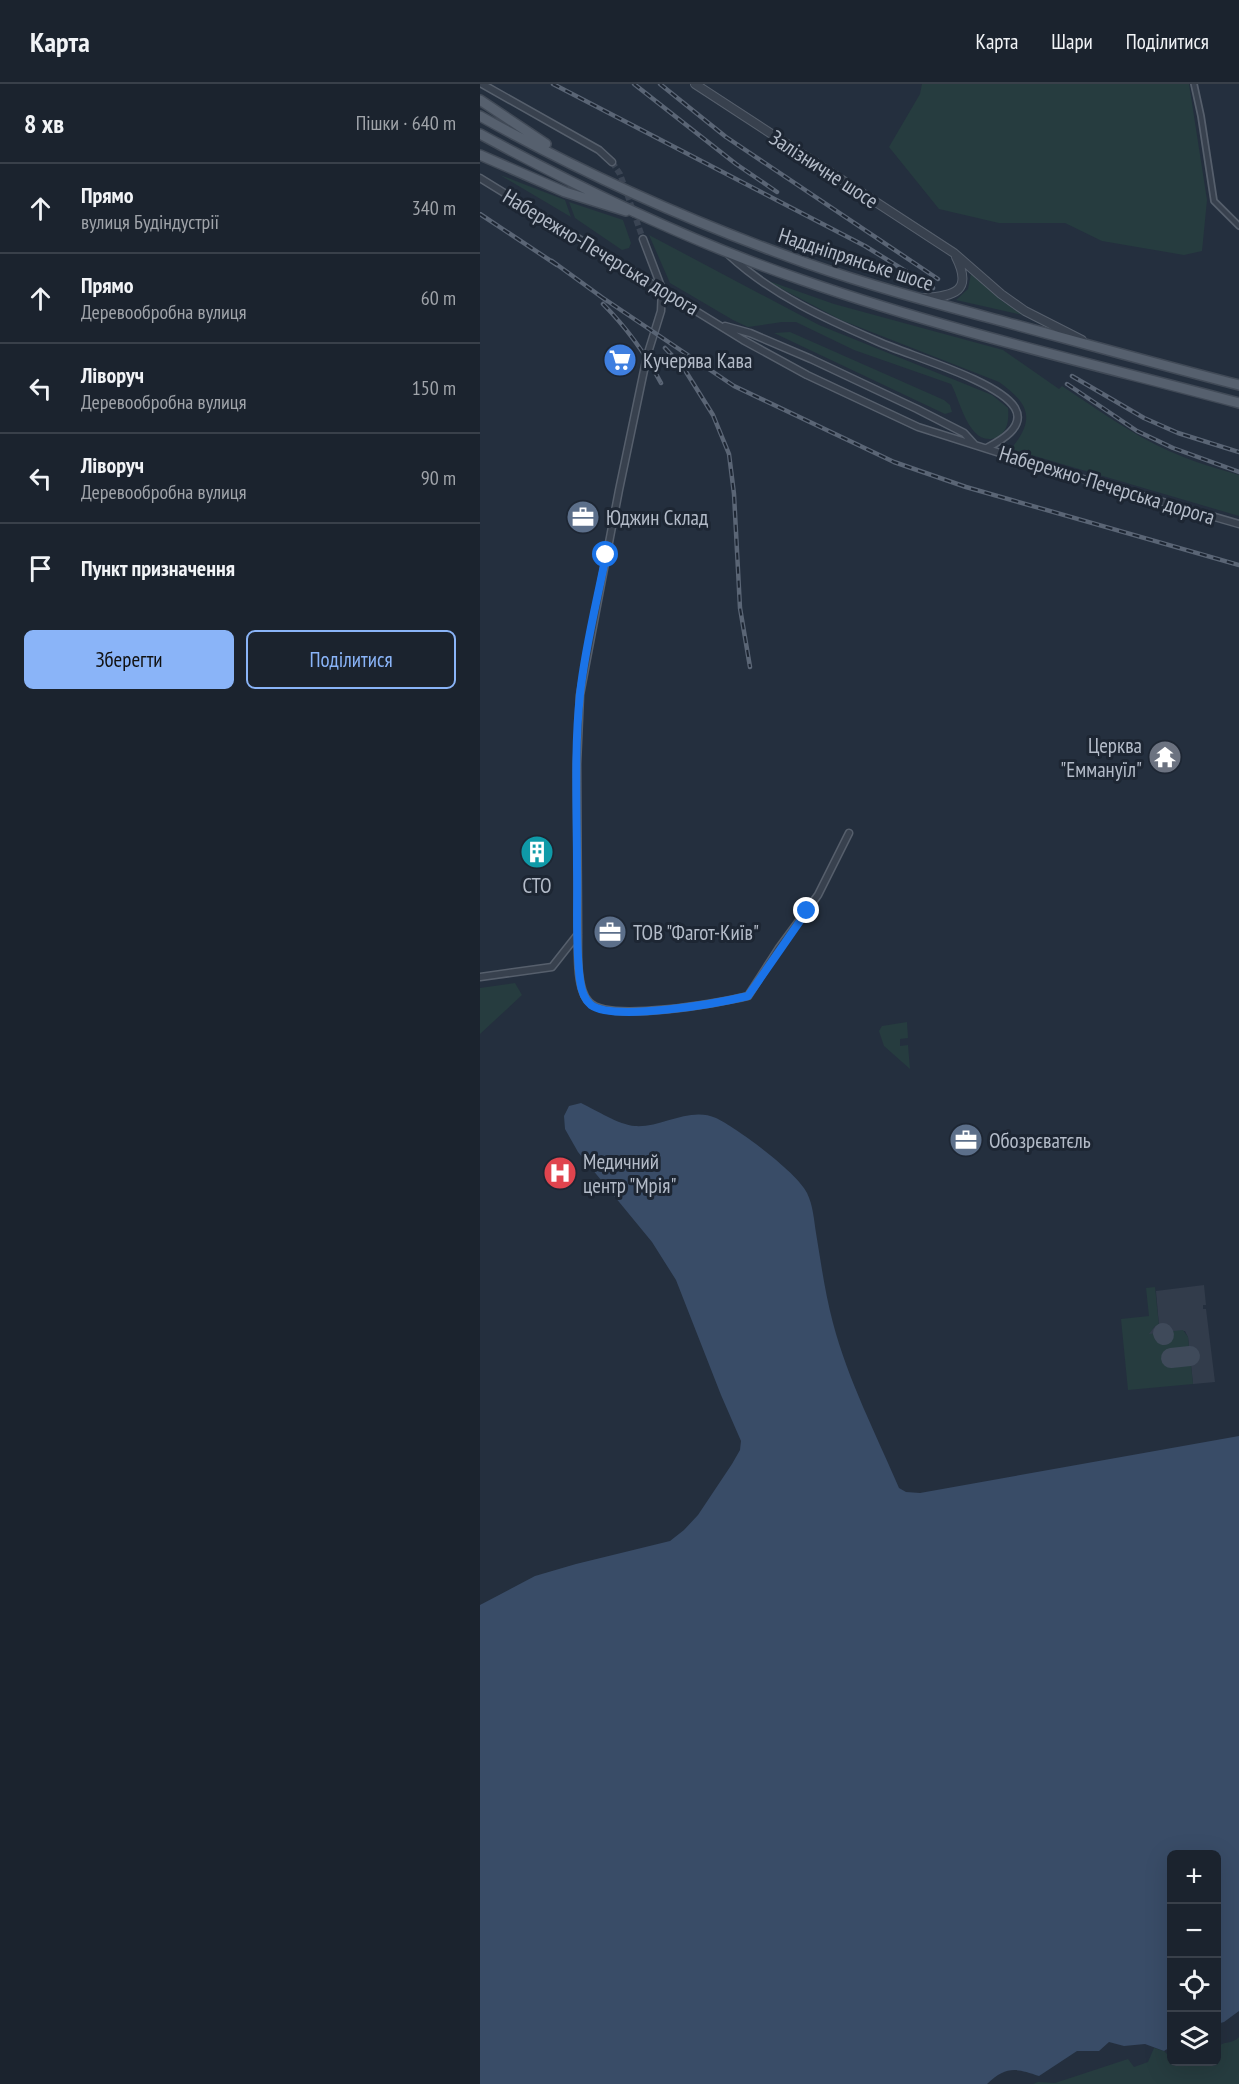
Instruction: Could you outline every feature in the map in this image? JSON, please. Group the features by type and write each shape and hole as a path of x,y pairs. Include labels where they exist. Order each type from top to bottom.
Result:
{"main road":[{"path":"480,100 536,139 605,179"},
{"name":"Наддніпрянське шосе","path":"480,116 605,179 732,236 808,264 918,299 1239,385"},
{"name":"Наддніпрянське шосе","path":"480,134 646,216 727,252 802,280 927,319 1239,403"},
{"path":"480,155 576,196 646,216"}],"street":[{"path":"482,84 600,150 612,162"},
{"name":"Залізничне шосе","path":"695,84 954,253 1000,294 1025,311 1094,346"},
{"path":"1194,84 1214,201 1239,226"},
{"name":"Набережно-Печерська дорога","path":"480,178 757,348 840,391 918,427 1066,474 1239,524"},
{"path":"643,239 662,289 661,311 645,368 580,695 577,764 578,934 580,981 584,995 590,1004 600,1009 638,1011 690,1008 748,996 818,895 849,832"},
{"path":"727,252 745,270 761,281 819,315 881,343 965,376 1007,399 1016,409 1015,424 1010,434 987,448"},
{"path":"918,299 950,296 956,293 963,282 963,273 954,253"},
{"name":"Набережно-Печерська дорога","path":"721,325 750,333 821,363 964,432 975,445"},
{"path":"480,977 552,968 578,934"}],"shaded area":[{"path":"1204,1285 1206,1305 1203,1305 1203,1309 1206,1309 1215,1382 1193,1384 1188,1337 1185,1331 1147,1335 1155,1326 1159,1326 1156,1291"}],"green space":[{"path":"922,84 1189,84 1207,200 1202,251 1184,255 1102,241 1065,223 999,223 939,209 889,147 920,94"},
{"path":"500,175 565,200 571,217"},
{"path":"569,202 623,220 631,243 629,248 622,250 575,218"},
{"path":"649,235 819,325 992,395 1008,408 1006,428 998,437 988,439 980,436 967,421 951,384 854,350 796,322 748,327 733,320 670,283"},
{"path":"971,274 1002,301 1023,315 956,300 968,289"},
{"path":"763,279 834,304 1003,350 1059,389 1062,386 1141,437 1186,458 1239,475 1239,516 1011,449 1024,429 1026,412 1017,397 999,382 841,320"},
{"path":"790,332 944,400 950,405 952,412 945,414 774,333"},
{"path":"515,983 522,995 480,1034 480,988"},
{"path":"907,1022 908,1038 900,1039 900,1046 908,1045 910,1069 884,1046 879,1031 882,1026"},
{"path":"1155,1287 1159,1326 1155,1326 1149,1334 1183,1330 1188,1337 1193,1384 1128,1390 1121,1319 1149,1316 1146,1288"},
{"path":"1239,2037 1239,2084 1033,2084 1055,2083 1128,2059 1134,2067 1148,2062 1154,2048 1167,2054 1167,2066 1221,2066 1221,2045"}],"water":[{"path":"581,1103 615,1120 635,1126 645,1126 696,1114 716,1118 766,1152 801,1184 812,1208 825,1289 839,1344 854,1386 899,1488 906,1492 920,1493 1239,1436 1239,2011 1224,2022 1221,2023 1221,1850 1167,1850 1167,2049 1164,2051 1145,2044 1124,2046 1109,2042 1099,2051 1077,2051 1039,2076 1012,2070 1000,2074 987,2084 480,2084 480,1605 535,1576 670,1541 698,1515 732,1464 740,1450 741,1441 676,1280 652,1242 578,1152 565,1129 564,1116 569,1106"}],"taxiway":[{"path":"1171,1358 1190,1356"}],"tunnel":[{"path":"612,162 620,174 643,239"}],"railway":[{"path":"553,84 865,246 933,288"},
{"path":"634,84 736,164 777,192"},
{"path":"660,84 726,137 938,279"},
{"path":"480,214 557,265"},
{"path":"552,261 607,301"},
{"path":"600,296 734,386 894,462 966,487 1239,565"},
{"path":"603,304 635,341 661,383"},
{"path":"665,348 683,367 713,415 729,454 734,494 740,608 750,667"},
{"path":"1072,376 1144,418 1178,433 1239,452"},
{"path":"1067,384 1137,431 1173,448 1239,472"}],"place":[{"name":"Кучерява Кава","path":"620,360"},
{"name":"Юджин Склад","path":"583,517"},
{"name":"Церква \"Еммануїл\"","path":"1165,757"},
{"name":"СТО","path":"537,852"},
{"name":"ТОВ \"Фагот-Київ\"","path":"610,932"},
{"name":"Обозрєватєль","path":"966,1140"},
{"name":"Медичний центр \"Мрія\"","path":"560,1173"}],"route":[{"path":"606,555 580,695 577,764 578,944 580,981 584,995 590,1004 600,1009 629,1011 690,1008 748,996 779,948 807,911"}]}
